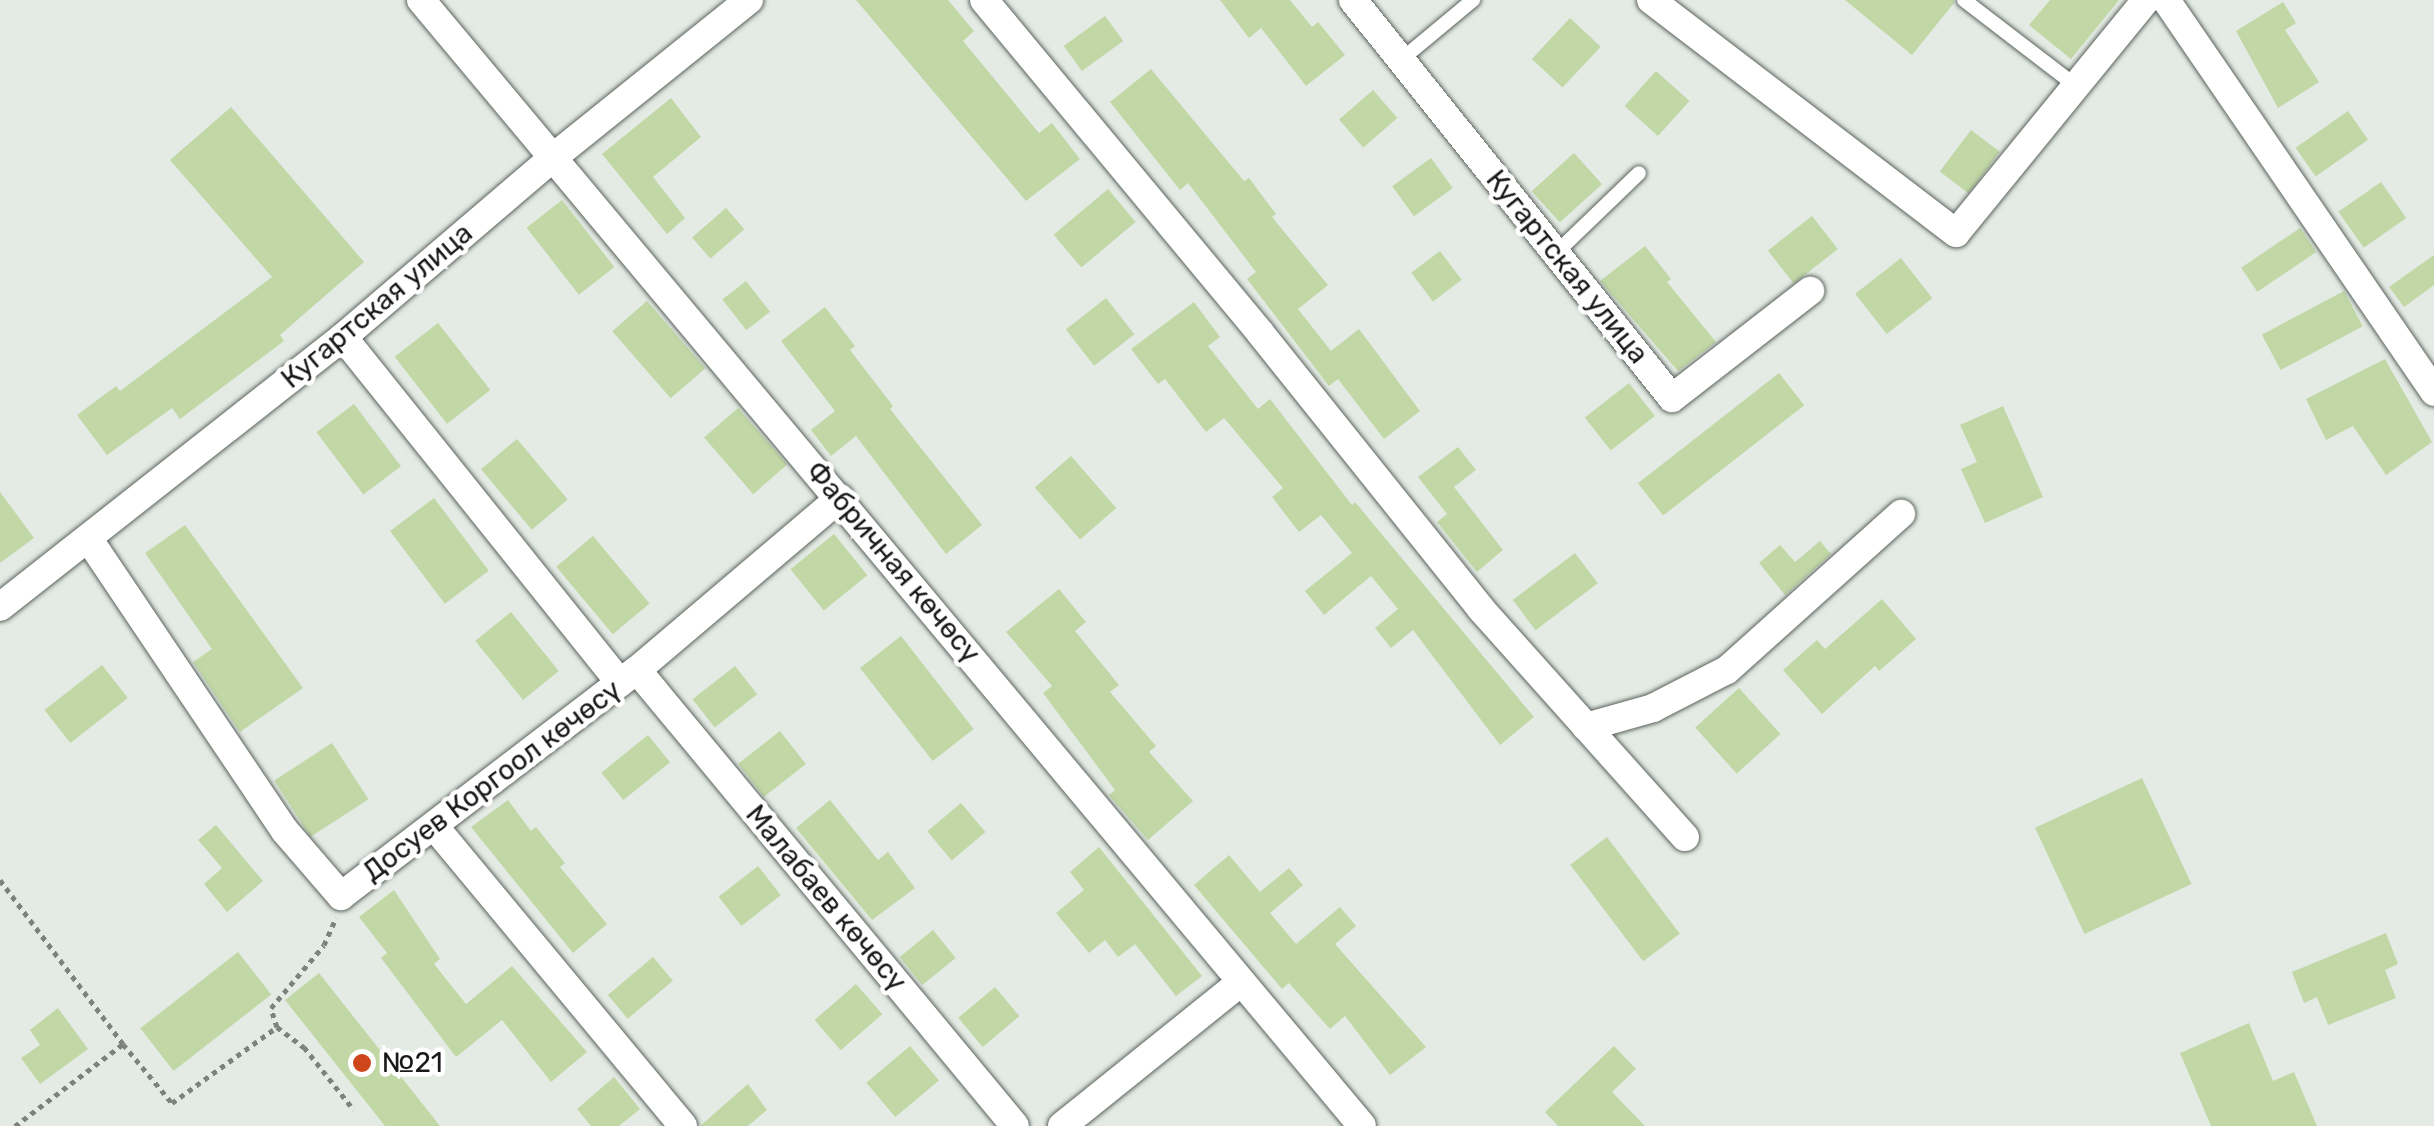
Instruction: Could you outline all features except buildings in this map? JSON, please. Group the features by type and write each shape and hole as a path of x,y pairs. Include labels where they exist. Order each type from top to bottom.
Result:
{"street":[{"name":"Фабричная көчөсү","path":"421,0 1362,1126"},
{"name":"Кугартская улица","path":"0,607 343,337 555,156 749,0"},
{"path":"984,0 1260,334 1480,609 1685,837"},
{"name":"Кугартская улица","path":"1353,0 1672,398 1810,291"},
{"path":"1651,0 1956,233 2146,0"},
{"path":"2166,0 2434,392"},
{"name":"Малабаев көчөсү","path":"343,337 628,677 1015,1126"},
{"name":"Досуев Коргоол көчөсү","path":"88,538 285,831 341,896 628,677 840,498"},
{"path":"1586,727 1654,708 1727,670 1902,514"},
{"path":"434,826 683,1126"},
{"path":"1062,1126 1241,982"}],"lane":[{"path":"1401,60 1473,0"},
{"path":"1964,0 2076,86"},
{"path":"1556,253 1639,173"}],"path":[{"path":"0,880 172,1103 276,1027"},
{"path":"341,896 324,944 271,1008 276,1027 304,1047 354,1110"},
{"path":"15,1126 123,1044"}],"place":[{"name":"№21","path":"362,1063"}]}
